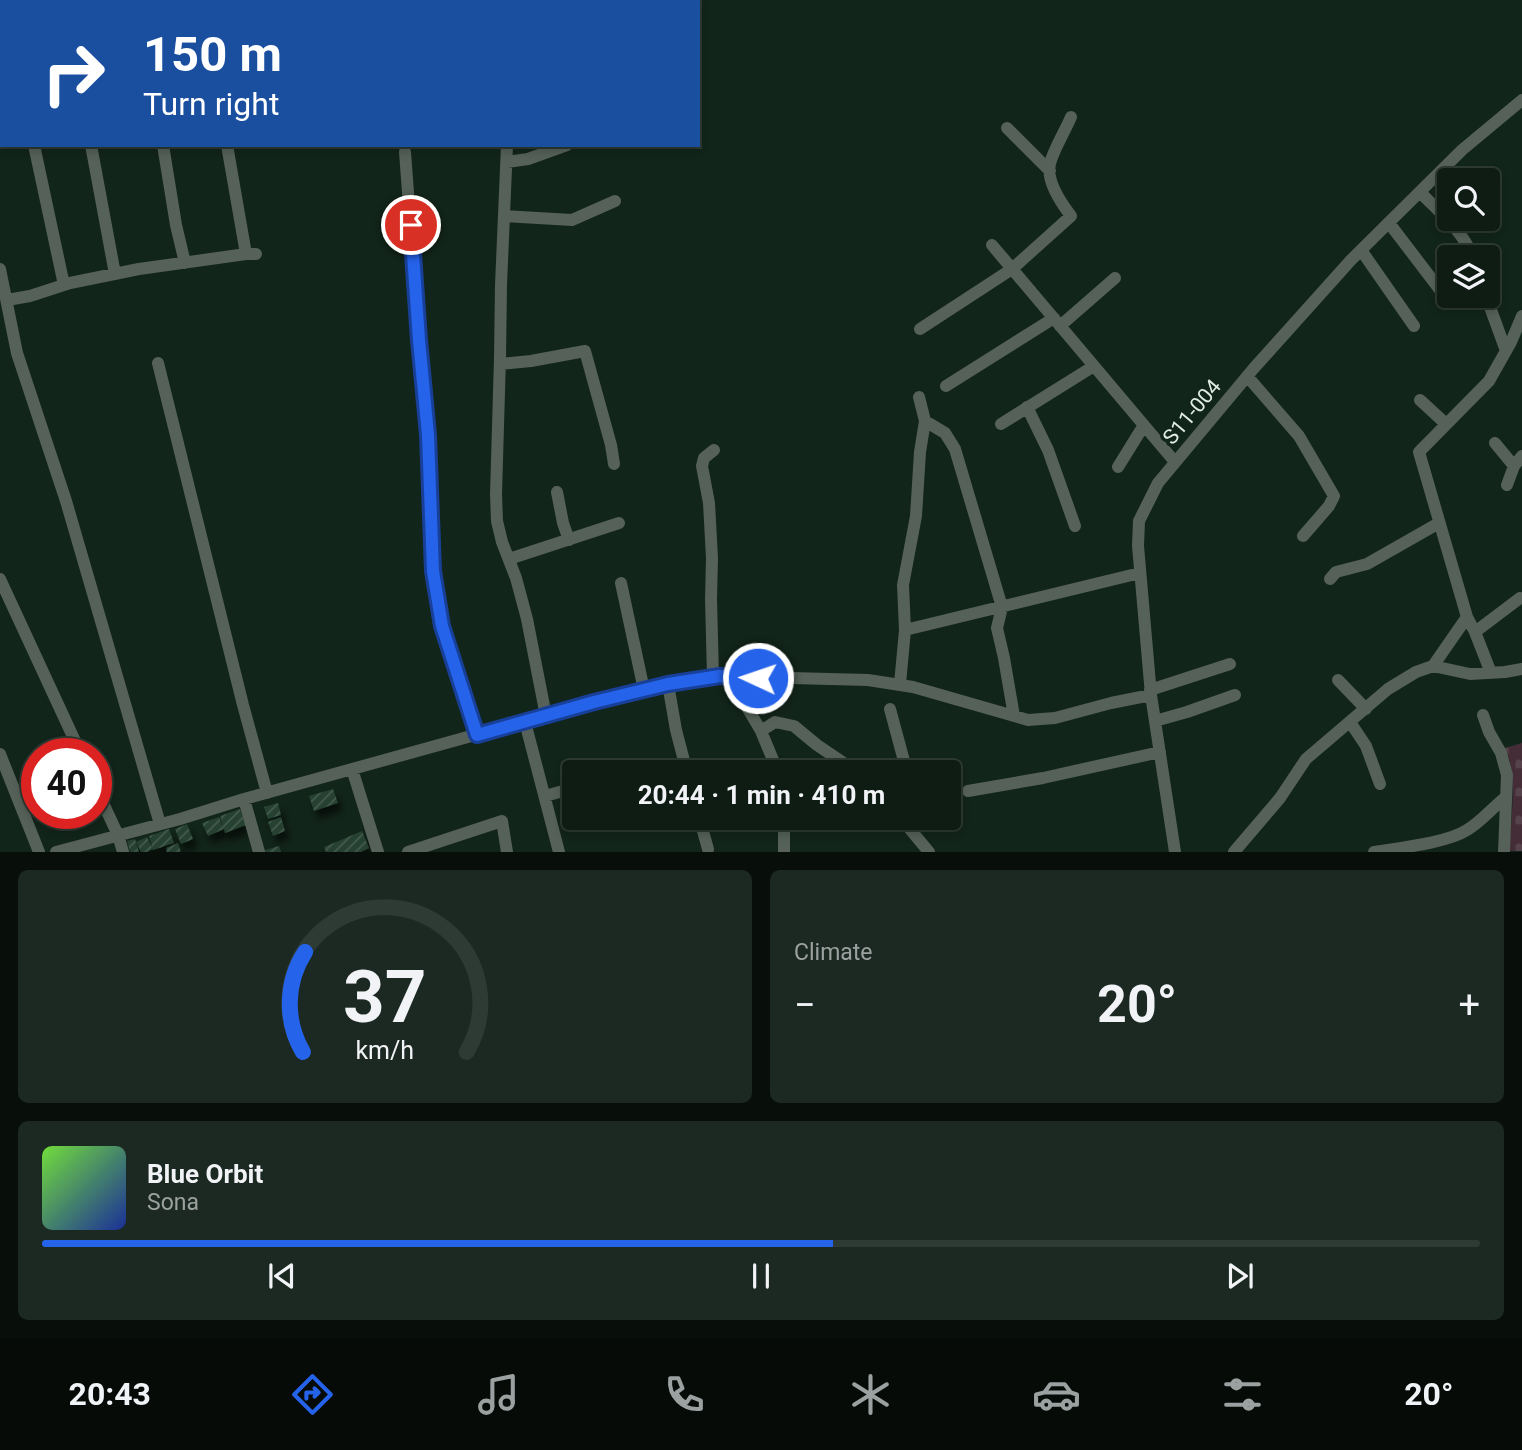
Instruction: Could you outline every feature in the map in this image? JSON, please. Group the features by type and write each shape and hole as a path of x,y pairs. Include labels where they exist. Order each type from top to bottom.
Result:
{"street":[{"name":"S11-004","path":"1175,852 1151,693 1138,546 1139,520 1158,483 1175,462 1247,376 1361,250 1462,150 1522,100"},
{"path":"920,329 1012,269 1071,216 1063,206 1050,177 1050,164 1071,117"},
{"path":"1007,128 1050,171"},
{"path":"34,147 64,285"},
{"path":"90,147 115,274"},
{"path":"163,147 185,263"},
{"path":"6,300 139,269 251,254 227,147"},
{"path":"508,147 500,296 497,521 527,619 546,716"},
{"path":"506,162 528,159 562,147"},
{"path":"405,152 428,435 433,571 442,626 477,735"},
{"path":"1420,192 1467,245"},
{"path":"504,216 572,220 615,201"},
{"path":"1389,223 1437,286"},
{"path":"992,245 1175,462"},
{"path":"1361,250 1414,326"},
{"path":"0,269 18,353 66,502 160,824"},
{"path":"946,386 1057,322 1115,278"},
{"path":"1490,308 1506,351"},
{"path":"1491,673 1467,617 1419,452 1489,381 1521,320"},
{"path":"500,364 585,351 614,464"},
{"path":"158,363 267,793"},
{"path":"1001,424 1094,366"},
{"path":"1247,376 1299,436 1334,496 1329,506 1303,536"},
{"path":"900,684 905,630 903,585 916,516 925,421 919,397"},
{"path":"1420,400 1446,424"},
{"path":"1027,407 1048,450 1075,526"},
{"path":"925,421 946,433 955,449 1002,607 997,628 1014,716"},
{"path":"1118,467 1144,425"},
{"path":"1495,443 1518,461 1507,485"},
{"path":"713,677 710,598 712,558 709,503 702,466 704,458 714,450"},
{"path":"557,492 569,540"},
{"path":"509,559 619,523"},
{"path":"1330,579 1336,572 1367,564 1439,523"},
{"path":"905,630 1140,573"},
{"path":"0,579 74,738"},
{"path":"621,583 644,690"},
{"path":"1475,632 1520,598"},
{"path":"1433,666 1467,617"},
{"path":"57,852 668,684 713,677 868,680 913,687 1028,720 1055,718 1151,693 1230,664"},
{"path":"1241,849 1306,760 1388,689 1416,672 1433,666 1470,674 1522,669"},
{"path":"730,678 761,731 773,760"},
{"path":"1338,680 1366,709"},
{"path":"668,684 684,760"},
{"path":"1155,721 1235,695"},
{"path":"890,709 905,760"},
{"path":"1483,715 1489,732 1502,753 1507,775 1504,852"},
{"path":"525,722 559,852"},
{"path":"761,731 775,722 794,726 840,760"},
{"path":"1350,722 1366,746 1380,784"},
{"path":"968,791 1043,778 1160,752"},
{"path":"0,754 39,852"},
{"path":"352,769 379,852"},
{"path":"545,796 562,791"},
{"path":"1374,852 1447,838 1467,830 1506,797"},
{"path":"244,799 259,852"},
{"path":"408,852 502,821 507,852"},
{"path":"112,822 123,852"},
{"path":"703,830 708,849"},
{"path":"784,830 784,852"},
{"path":"911,830 929,852"}],"green space":[{"path":"1522,743 1522,851 1509,851 1513,784 1505,748"}],"building":[{"path":"333,789 338,803 314,811 309,796"},
{"path":"278,803 281,815 268,819 264,807"},
{"path":"240,809 246,825 225,833 224,829 208,836 202,823 219,817 223,827 220,816"},
{"path":"281,817 285,831 273,836 268,822"},
{"path":"187,824 193,839 181,844 175,829"},
{"path":"169,829 174,843 153,850 149,836"},
{"path":"362,831 369,848 361,852 326,852 324,847"},
{"path":"147,837 153,849 141,852 136,842"},
{"path":"135,839 139,852 130,852 127,841"},
{"path":"178,843 181,852 167,852 166,848"},
{"path":"279,846 281,852 262,852 262,851"}],"route":[{"path":"411,225 428,435 433,571 442,626 477,735 668,684 720,676 758,678"}]}
